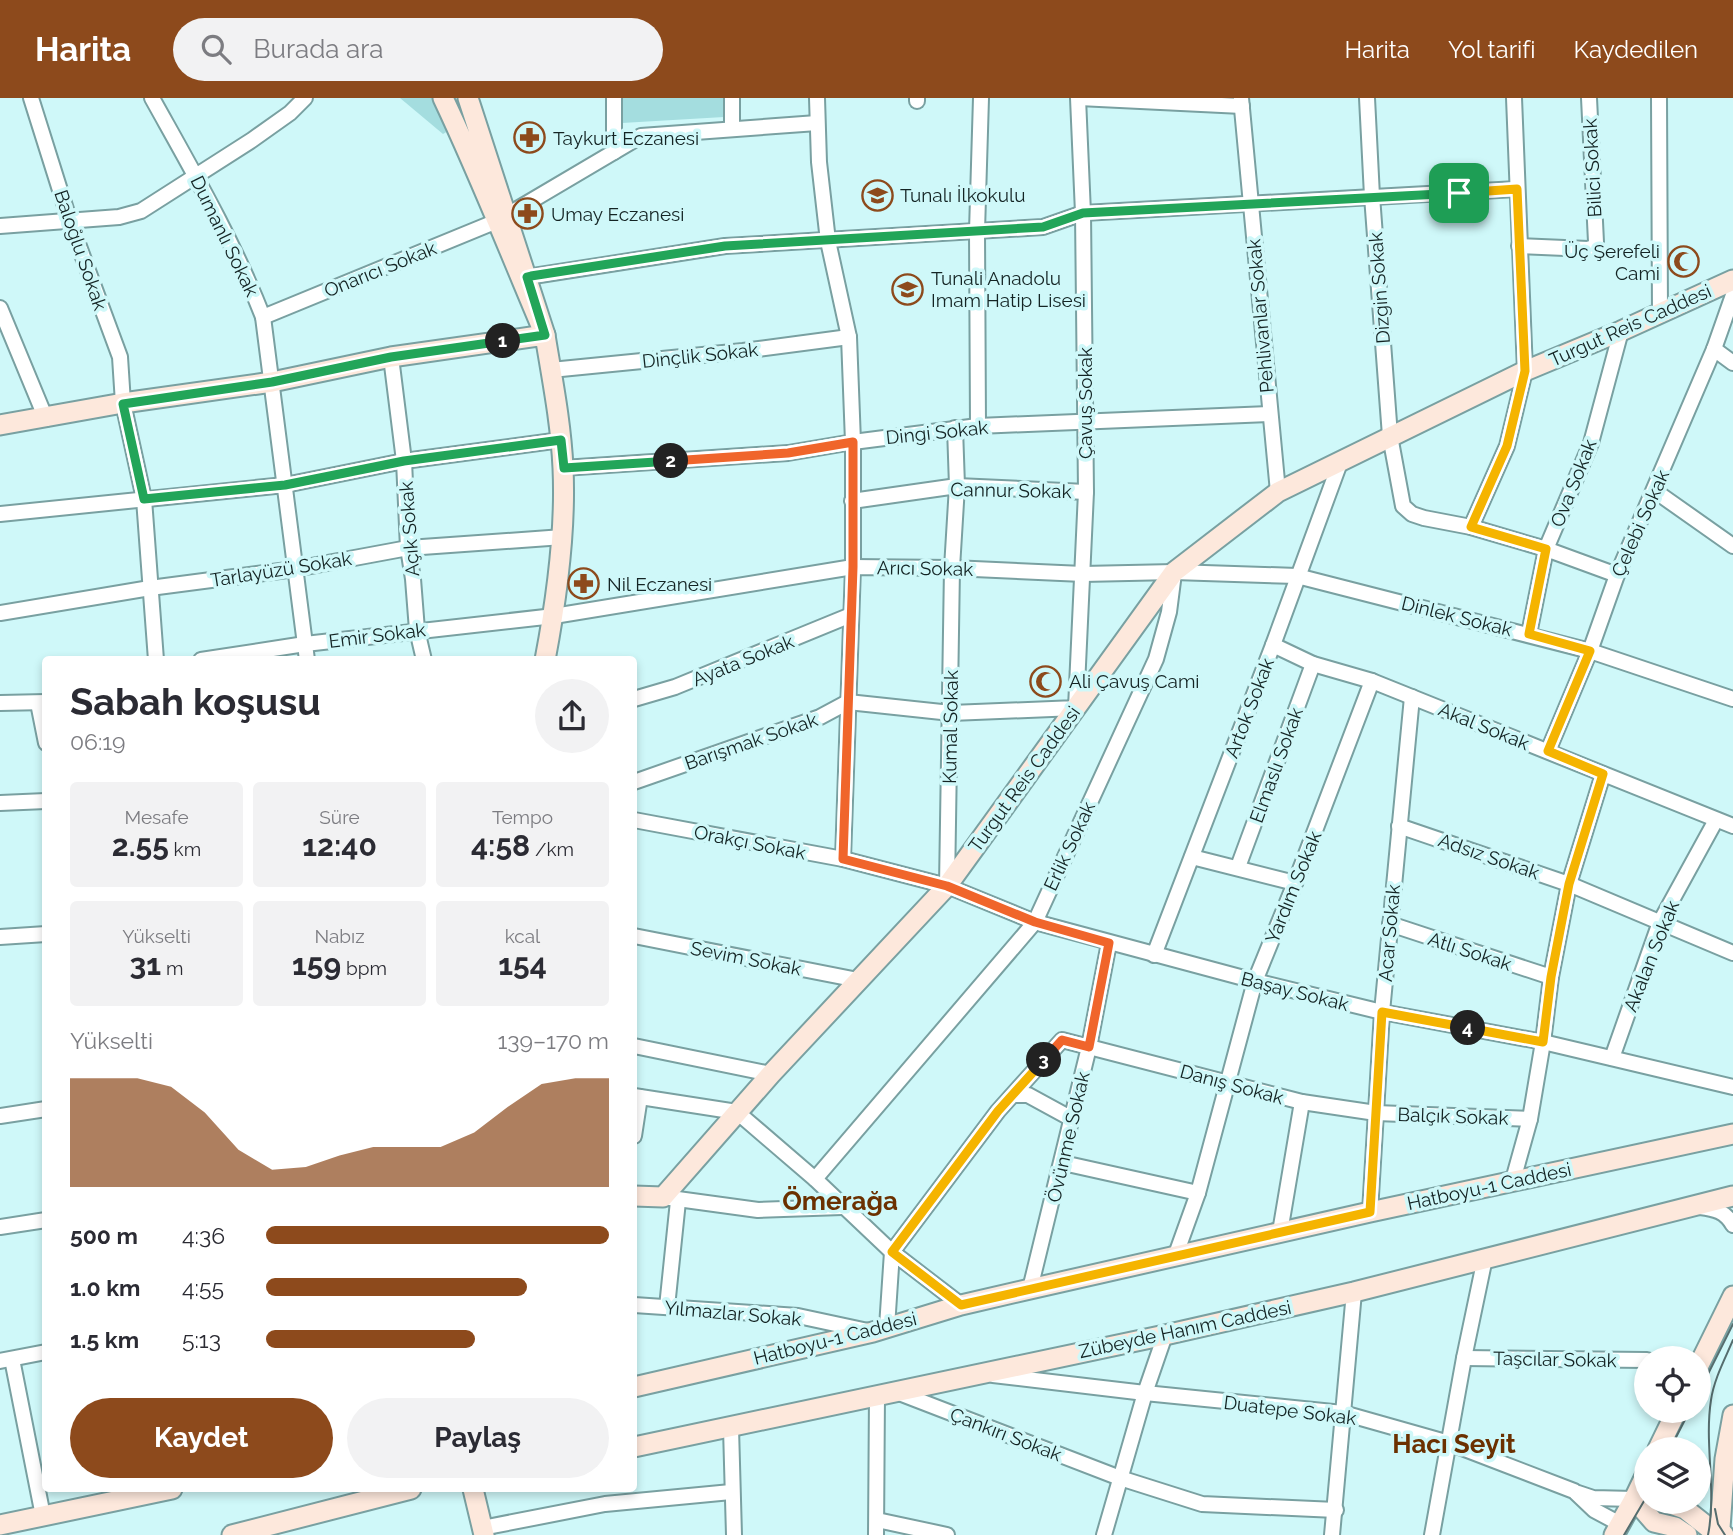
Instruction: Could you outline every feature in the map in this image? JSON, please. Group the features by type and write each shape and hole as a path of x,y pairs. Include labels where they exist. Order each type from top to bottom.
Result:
{"main road":[{"path":"443,98 502,218 527,277 545,335 564,468 563,537 554,616 546,656"},
{"path":"468,98 502,218 545,335"},
{"name":"Turgut Reis Caddesi","path":"671,1199 737,1112 947,886 1174,572 1278,492 1525,371 1733,280"},
{"path":"0,425 272,382 391,357 545,335"},
{"name":"Hatboyu-1 Caddesi","path":"637,1386 880,1329 961,1305 1030,1289 1513,1180 1733,1134"},
{"path":"637,1196 671,1199"},
{"name":"Zübeyde Hanım Caddesi","path":"637,1446 1165,1335 1354,1292 1733,1196"},
{"path":"1708,1346 1733,1296"},
{"path":"1723,1535 1720,1528 1725,1459 1733,1415"},
{"path":"0,1525 158,1492"},
{"path":"238,1534 399,1492"},
{"path":"474,1492 483,1532"},
{"path":"1617,1529 1634,1506"},
{"path":"1647,1514 1649,1518 1667,1527"},
{"path":"1691,1514 1723,1535"},
{"path":"1617,1529 1667,1527 1687,1535"}],"street":[{"name":"Baloğlu Sokak","path":"31,98 70,222 120,358 123,404 144,499 156,656"},
{"name":"Dumanlı Sokak","path":"152,98 244,268 263,317 306,656"},
{"path":"0,226 119,218 141,211 197,177 290,113 305,98"},
{"path":"614,98 614,152"},
{"path":"732,98 732,128"},
{"path":"817,98 828,241 849,337 853,442 853,567 843,859"},
{"path":"978,426 976,231 981,98"},
{"path":"1079,98 1242,102"},
{"name":"Çavuş Sokak","path":"1076,708 1086,492 1079,98"},
{"name":"Dizgin Sokak","path":"1367,98 1390,436 1403,506 1412,514 1424,518 1471,527 1546,549 1617,575"},
{"path":"1471,527 1507,446 1525,371 1514,98"},
{"name":"Bilici Sokak","path":"1519,246 1594,247 1589,98"},
{"path":"1659,98 1660,313"},
{"name":"Pehlivanlar Sokak","path":"1242,102 1278,492"},
{"name":"Onarıcı Sokak","path":"263,317 502,218 641,136 817,123"},
{"path":"527,277 725,246 1043,227 1083,213 1517,189"},
{"name":"Çelebi Sokak","path":"1548,751 1590,651 1617,575 1714,349 1733,295"},
{"path":"0,307 46,418"},
{"name":"Ova Sokak","path":"1529,634 1546,549 1591,443 1621,331"},
{"name":"Dinçlik Sokak","path":"551,370 743,351 849,337"},
{"path":"1714,349 1733,363"},
{"name":"Açık Sokak","path":"391,357 404,461 408,548 417,630 423,656"},
{"name":"Dingi Sokak","path":"564,468 788,453 978,426 1269,414"},
{"name":"Kumal Sokak","path":"947,886 952,568 957,485 955,428"},
{"path":"0,514 285,485 404,461 561,440"},
{"name":"Artok Sokak","path":"1154,955 1273,645 1340,460"},
{"name":"Cannur Sokak","path":"852,501 957,485 1086,492"},
{"path":"1655,491 1733,545"},
{"name":"Tarlayüzü Sokak","path":"0,613 150,588 295,569 408,548 563,537"},
{"name":"Arıcı Sokak","path":"554,616 853,567 1083,574 1174,572"},
{"name":"Dinlek Sokak","path":"1174,572 1297,576 1590,651 1733,699"},
{"name":"Erlik Sokak","path":"815,1180 1035,922 1156,659 1169,612 1174,572"},
{"name":"Ayata Sokak","path":"637,698 675,687 851,615"},
{"name":"Emir Sokak","path":"227,656 417,630 554,616"},
{"name":"Akal Sokak","path":"1273,645 1314,664 1372,681 1733,827"},
{"name":"Elmaslı Sokak","path":"1238,867 1314,664"},
{"name":"Yardım Sokak","path":"1175,1257 1198,1193 1255,981 1372,681"},
{"name":"Acar Sokak","path":"1370,1212 1382,1012 1412,697"},
{"path":"848,702 951,713 1076,708"},
{"name":"Barışmak Sokak","path":"637,781 820,717 848,702"},
{"path":"0,703 42,703"},
{"path":"1513,1180 1530,1119 1551,977 1569,884 1603,774"},
{"path":"0,803 42,801"},
{"name":"Akalan Sokak","path":"1612,1058 1660,922 1716,820"},
{"name":"Orakçı Sokak","path":"637,821 843,859 947,886"},
{"name":"Adsız Sokak","path":"1399,826 1569,884 1733,953"},
{"path":"1192,857 1295,883"},
{"name":"Başay Sokak","path":"947,886 1035,922 1255,981 1382,1012 1543,1042 1733,1087"},
{"name":"Atlı Sokak","path":"1390,924 1551,977"},
{"path":"0,937 42,934"},
{"name":"Sevim Sokak","path":"637,937 858,980"},
{"name":"Övünme Sokak","path":"1030,1289 1063,1163 1109,943"},
{"name":"Danış Sokak","path":"1014,1095 1062,1040 1302,1102 1376,1113"},
{"path":"637,1047 771,1074"},
{"path":"880,1329 892,1252 998,1111 1014,1095 1027,1095 1072,1119"},
{"path":"637,1096 737,1112 892,1252 961,1305"},
{"path":"1280,1232 1302,1102"},
{"path":"0,1116 42,1110"},
{"name":"Balçık Sokak","path":"1376,1113 1530,1119"},
{"path":"1063,1163 1198,1193"},
{"path":"667,1307 671,1199 758,1210 842,1207"},
{"path":"1691,1206 1718,1210 1728,1217 1733,1225"},
{"path":"0,1227 42,1221"},
{"path":"1432,1535 1485,1258"},
{"path":"1332,1535 1354,1292"},
{"name":"Yılmazlar Sokak","path":"637,1305 798,1316 880,1329"},
{"path":"1108,1534 1120,1478 1165,1335"},
{"path":"42,1353 6,1360 43,1516"},
{"name":"Taşcılar Sokak","path":"1464,1358 1634,1360"},
{"name":"Duatepe Sokak","path":"982,1373 1145,1394 1343,1413 1449,1443 1574,1491 1617,1529"},
{"path":"885,1393 876,1528 947,1535"},
{"name":"Çankırı Sokak","path":"885,1393 1120,1478 1202,1504 1336,1510"},
{"path":"731,1428 734,1535"},
{"path":"1574,1491 1593,1498 1634,1498"},
{"path":"483,1532 605,1504 731,1492"}],"shaded area":[{"path":"400,98 433,98 448,131 443,134"},
{"path":"621,98 725,98 724,117 622,123"}],"tram line":[{"path":"1711,1368 1733,1324"},
{"path":"1708,1535 1711,1502 1709,1417 1712,1392 1733,1340"},
{"path":"1676,1437 1683,1423"},
{"path":"1715,1509 1718,1524 1725,1535"},
{"path":"1624,1535 1636,1514"}],"place":[{"name":"Taykurt Eczanesi","path":"530,138"},
{"name":"Tunalı İlkokulu","path":"877,195"},
{"name":"Umay Eczanesi","path":"528,214"},
{"name":"Üç Şerefeli Cami","path":"1683,262"},
{"name":"Tunali Anadolu Imam Hatip Lisesi","path":"908,289"},
{"name":"Nil Eczanesi","path":"584,584"},
{"name":"Ali Çavuş Cami","path":"1046,681"}],"district":[{"name":"Ömerağa","path":"840,1201"},
{"name":"Hacı Seyit","path":"1454,1444"}],"route":[{"path":"1517,189 1525,371 1507,446 1471,527 1546,549 1529,634 1590,651 1548,751 1603,774 1569,884 1551,977 1543,1042 1382,1012 1370,1212 961,1305 892,1252 998,1111 1062,1040 1089,1047 1109,943 1035,922 947,886 843,859 853,567 853,442 788,453 564,468 561,440 404,461 285,485 144,499 123,404 272,382 391,357 545,335 527,277 531,276 725,246 1043,227 1083,213 1459,193 1517,189"}]}
